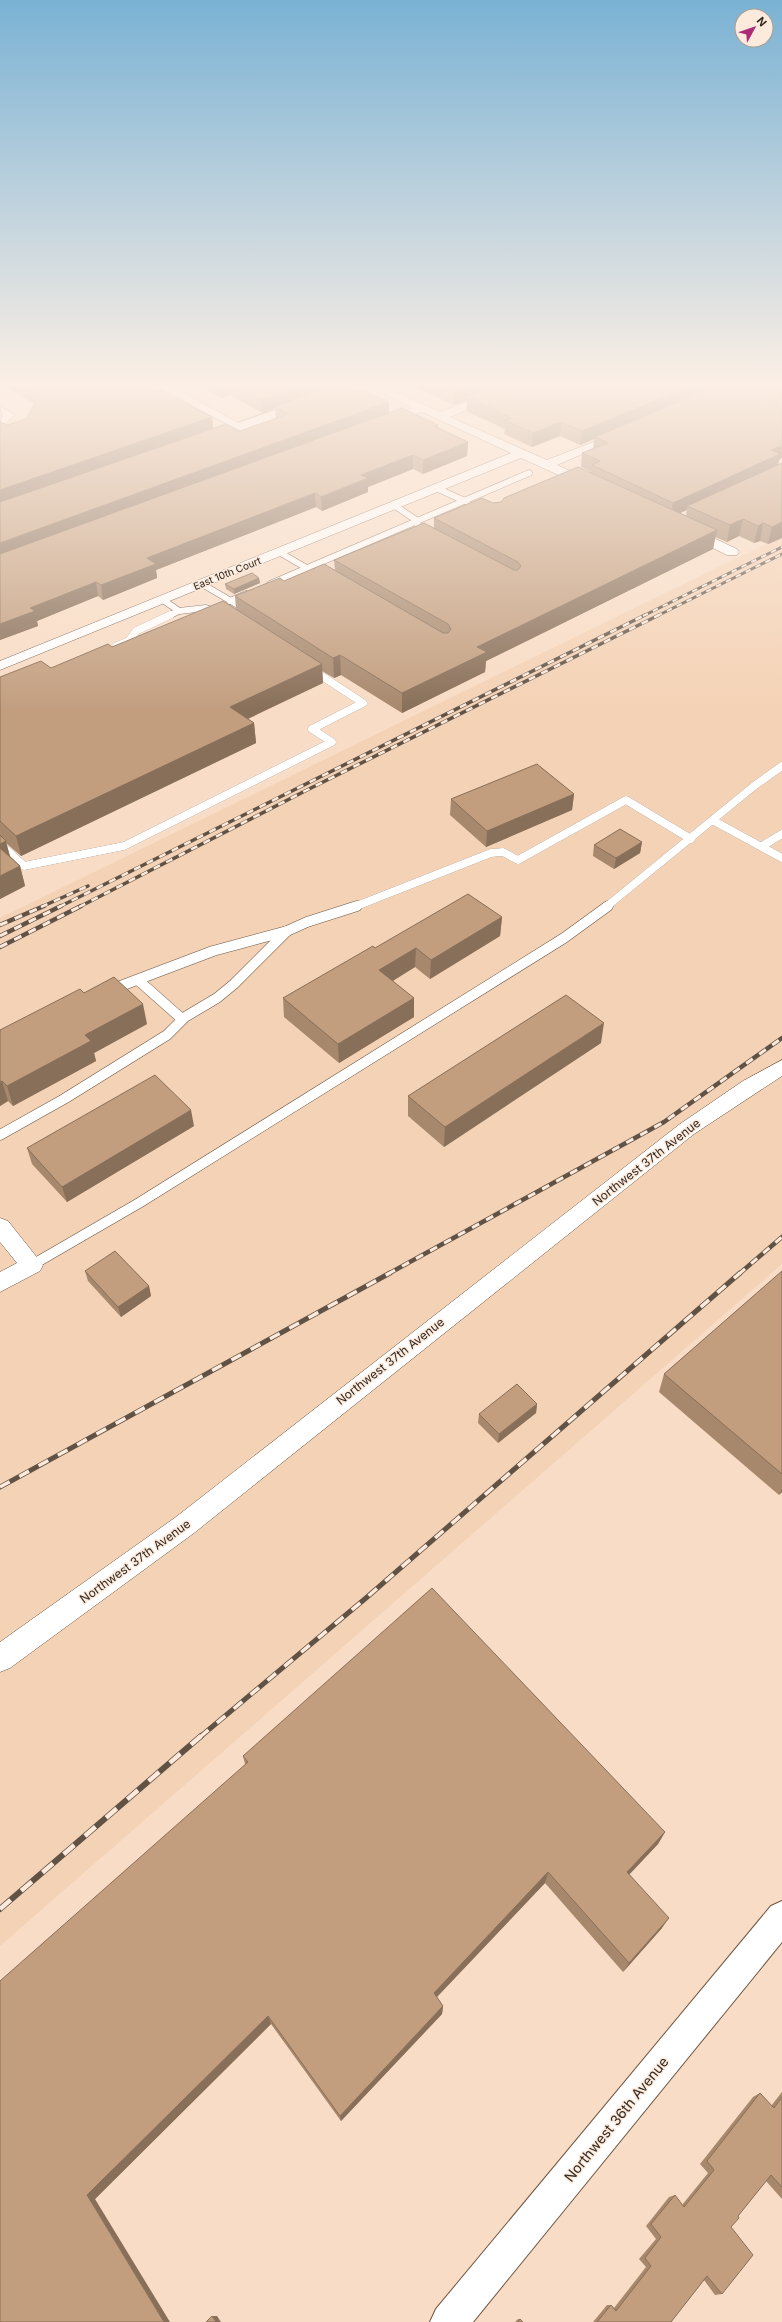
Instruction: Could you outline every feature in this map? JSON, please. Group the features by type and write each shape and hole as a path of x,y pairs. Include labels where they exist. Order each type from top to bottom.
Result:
{"street":[{"name":"East 10th Court","path":"0,666 423,493"},
{"path":"679,526 732,552"},
{"name":"Northwest 37th Avenue","path":"0,1658 185,1525 687,1129 737,1094 782,1068"},
{"path":"0,1227 32,1264 0,1283"},
{"name":"Northwest 36th Avenue","path":"449,2322 782,1917"}],"lane":[{"path":"448,493 477,506"},
{"path":"265,586 479,493"},
{"path":"394,505 416,520 420,530"},
{"path":"279,552 316,574"},
{"path":"202,584 243,609"},
{"path":"230,601 251,592"},
{"path":"162,600 179,611"},
{"path":"107,650 129,641 136,631 179,611 206,608 224,614"},
{"path":"0,844 24,866 124,846 332,742 312,729 362,703 303,664"},
{"path":"32,1264 139,1203 544,951 600,912 714,820 753,785 782,766"},
{"path":"98,995 213,951 287,931 308,922 386,896 491,853 503,852 518,860 626,800 691,839"},
{"path":"714,820 781,855"},
{"path":"762,846 782,834"},
{"path":"0,1134 64,1099 159,1040 175,1028 182,1019 217,998 234,984 287,931"},
{"path":"138,980 182,1019"}],"shaded area":[{"path":"782,536 782,1264 0,1946 0,918"}],"building":[{"path":"25,493 137,493 0,543 0,502"},
{"path":"167,493 314,493 147,558 156,564 101,585 96,582 30,608 35,611 0,624 0,554"},
{"path":"316,493 330,493 321,497"},
{"path":"515,493 636,493 717,530 477,647 487,652 402,693 340,655 333,658 235,596 280,578 284,581 324,564 443,633 448,633 451,629 448,624 334,560 424,523 514,570 518,570 521,566 518,562 434,518 482,498 493,503 501,502 504,498"},
{"path":"652,493 694,493 673,503"},
{"path":"715,493 782,493 782,522 772,527 763,523 758,526 743,519 730,525 687,506"},
{"path":"252,573 259,578 234,589 225,584"},
{"path":"223,601 322,664 230,707 254,723 16,836 0,821 0,677 41,661 51,668 108,644 112,647"},
{"path":"537,764 574,794 487,831 451,799"},
{"path":"620,829 642,842 616,858 594,845"},
{"path":"0,835 6,841 0,844"},
{"path":"0,848 20,866 0,876"},
{"path":"468,894 502,917 431,960 416,948 379,970 414,998 338,1044 283,998 373,946 375,948"},
{"path":"114,977 143,1004 85,1035 91,1041 7,1086 2,1081 0,1082 0,1030 80,989 84,993"},
{"path":"566,995 604,1023 445,1127 408,1096"},
{"path":"155,1075 191,1110 62,1187 27,1148"},
{"path":"115,1251 149,1286 118,1307 85,1271"},
{"path":"782,1271 782,1474 664,1374"},
{"path":"517,1384 537,1404 499,1434 479,1414"},
{"path":"432,1588 665,1832 627,1872 669,1918 629,1963 548,1872 434,1993 443,2006 340,2116 268,2016 87,2195 164,2322 0,2322 0,1981 248,1762 243,1756"},
{"path":"760,2093 774,2108 782,2097 782,2187 771,2175 731,2227 753,2255 722,2294 707,2276 671,2322 597,2322 611,2305 616,2311 651,2266 645,2258 661,2237 651,2224 675,2195 684,2207 714,2170 707,2161"},
{"path":"212,2316 216,2322 206,2322"}],"railway":[{"path":"643,616 782,547"},
{"path":"657,616 782,554"},
{"path":"59,907 645,615"},
{"path":"79,907 307,790 659,615"},
{"path":"41,907 88,886"},
{"path":"0,925 44,906"},
{"path":"0,936 61,906"},
{"path":"0,947 81,906"},
{"path":"388,1274 664,1122 782,1038"},
{"path":"739,1274 782,1237"},
{"path":"0,1487 390,1273"},
{"path":"200,1737 366,1598 740,1273"},
{"path":"0,1909 201,1736"}]}
